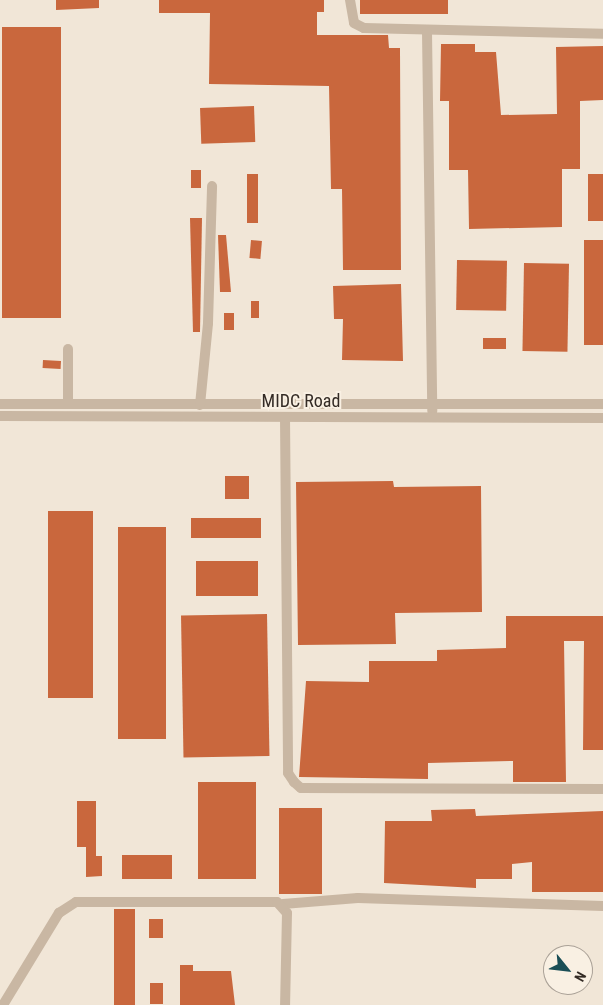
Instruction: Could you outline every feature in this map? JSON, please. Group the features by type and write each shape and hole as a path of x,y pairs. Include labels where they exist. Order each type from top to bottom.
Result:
{"street":[{"path":"350,0 354,23 364,28 427,32 603,34"},
{"path":"427,32 432,416"},
{"path":"200,405 208,324 212,186"},
{"path":"68,349 68,404"},
{"name":"MIDC Road","path":"0,404 603,404"},
{"name":"MIDC Road","path":"0,416 603,418"},
{"path":"285,417 288,773 294,782 301,788 603,789"},
{"path":"3,1005 59,913 76,902 283,904 358,898 603,906"},
{"path":"283,904 287,913 285,1005"}],"building":[{"path":"56,0 99,0 99,8 56,10"},
{"path":"159,0 324,0 324,12 317,12 317,35 388,35 389,48 400,48 401,270 343,270 342,189 331,189 329,86 209,84 210,13 159,13"},
{"path":"360,0 448,0 448,14 360,14"},
{"path":"2,27 61,27 61,318 2,318"},
{"path":"441,44 475,44 475,52 496,52 501,115 557,114 556,47 603,46 603,100 580,101 580,169 562,169 562,227 469,229 468,170 449,170 449,101 440,101"},
{"path":"254,106 255,142 201,144 200,108"},
{"path":"191,170 201,170 201,188 191,188"},
{"path":"247,174 258,174 258,223 247,223"},
{"path":"588,174 603,174 603,221 588,221"},
{"path":"190,218 202,218 200,332 193,332"},
{"path":"218,235 226,235 231,292 220,292"},
{"path":"251,240 262,241 260,259 249,258"},
{"path":"584,240 603,240 603,345 584,345"},
{"path":"457,260 507,261 506,311 456,310"},
{"path":"524,263 569,264 567,352 522,351"},
{"path":"401,284 403,361 342,360 343,319 334,319 333,286"},
{"path":"251,301 259,301 259,318 251,318"},
{"path":"224,313 234,313 234,330 224,330"},
{"path":"483,338 506,338 506,349 483,349"},
{"path":"43,360 61,361 61,369 43,368"},
{"path":"225,476 249,476 249,499 225,499"},
{"path":"393,481 394,487 481,486 482,612 395,613 396,644 298,645 296,482"},
{"path":"48,511 93,511 93,698 48,698"},
{"path":"191,518 261,518 261,538 191,538"},
{"path":"118,527 166,527 166,739 118,739"},
{"path":"196,561 258,561 258,596 196,596"},
{"path":"267,614 269,756 183,757 181,616"},
{"path":"506,616 603,616 603,750 583,750 584,641 564,641 566,782 513,782 513,761 428,763 428,779 299,777 306,681 369,682 369,661 437,661 437,650 506,648"},
{"path":"198,782 256,782 256,879 198,879"},
{"path":"77,801 96,801 96,856 102,856 102,876 86,877 86,847 77,847"},
{"path":"279,808 322,808 322,894 279,894"},
{"path":"475,809 476,816 603,811 603,892 532,892 532,862 512,864 512,879 476,879 476,888 384,883 385,821 432,821 431,810"},
{"path":"122,855 172,855 172,879 122,879"},
{"path":"114,909 135,909 135,1005 114,1005"},
{"path":"149,919 163,919 163,938 149,938"},
{"path":"180,965 193,965 193,971 231,971 235,1005 180,1005"},
{"path":"150,983 163,983 163,1004 150,1004"}]}
